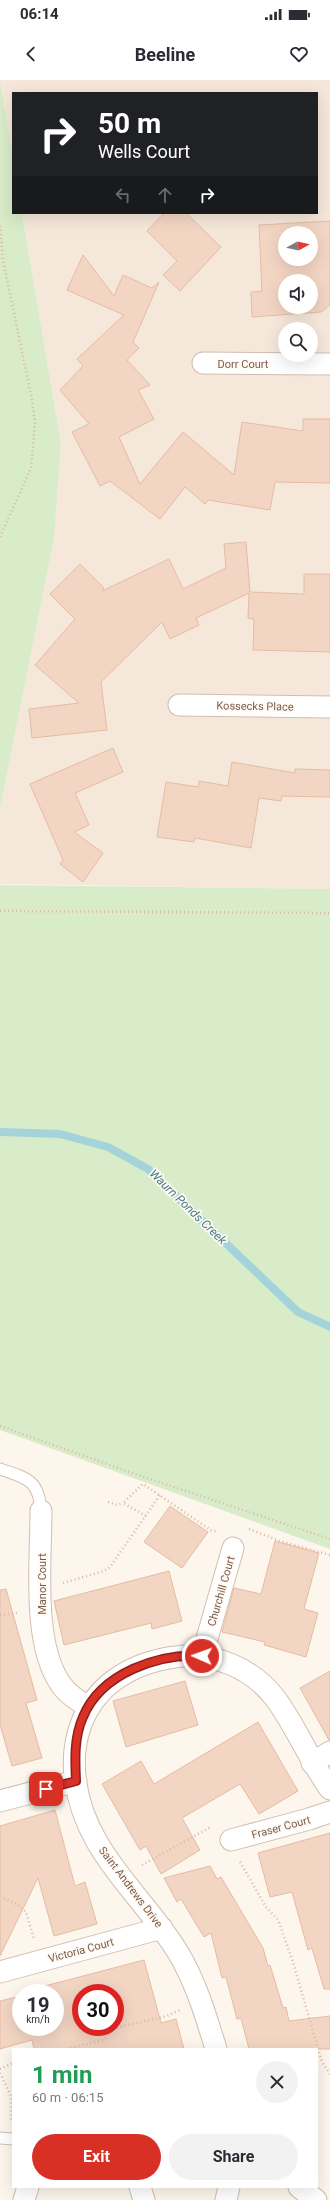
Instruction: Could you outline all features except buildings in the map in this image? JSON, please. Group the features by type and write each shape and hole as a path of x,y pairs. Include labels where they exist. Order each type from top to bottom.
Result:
{"street":[{"name":"Dorr Court","path":"204,364 330,364"},
{"name":"Kossecks Place","path":"179,705 330,708"},
{"name":"Manor Court","path":"41,1511 44,1637 53,1670 65,1689 88,1708"},
{"name":"Churchill Court","path":"202,1656 228,1540"},
{"name":"Saint Andrews Drive","path":"216,2048 202,2003 192,1979 162,1928 119,1874 105,1854 91,1829 81,1805 76,1781 76,1744 80,1724 88,1708 108,1685 138,1667 174,1657 202,1656 217,1659 232,1664 265,1687 280,1707 312,1763 330,1789"},
{"path":"312,1763 330,1752"},
{"path":"0,1801 76,1781"},
{"name":"Fraser Court","path":"227,1843 330,1812"},
{"name":"Victoria Court","path":"0,1972 162,1928"},
{"path":"24,2200 28,2188"},
{"path":"140,2188 144,2200"},
{"path":"226,2200 229,2188"},
{"path":"300,2188 316,2200"}],"lane":[{"name":"Manor Court","path":"0,1469 27,1479 34,1485 39,1493 41,1511"},
{"path":"0,2138 12,2139"}],"path":[{"path":"0,226 3,260 27,372 35,423 31,468 0,537"},
{"path":"0,911 330,913"},
{"path":"0,1426 138,1475 330,1539"},
{"path":"108,1502 117,1505 122,1503 143,1484 212,1531 228,1540"},
{"path":"42,1590 107,1569 160,1495"},
{"path":"122,1503 146,1516"},
{"path":"247,1529 280,1541 330,1555"},
{"path":"119,1874 135,1866 144,1864 212,1827 227,1843 266,1907 278,1920 292,1959 318,2048"},
{"path":"4,1898 18,1905 26,1912 36,1944 59,1956"},
{"path":"71,2048 104,2040 115,2028 167,2016 182,2008"},
{"path":"318,2048 322,2062 330,2074"},
{"path":"0,2069 12,2064"},
{"path":"0,2073 10,2092 12,2115"}],"shaded area":[{"path":"0,80 330,80 330,889 0,884 0,808 54,539 61,444 22,214 318,214 318,92 12,92 12,150"}],"green space":[{"path":"0,80 12,150 12,214 22,214 61,444 54,539 0,808"},
{"path":"0,885 330,889 330,1549 0,1430"}],"waterway":[{"name":"Waurn Ponds Creek","path":"0,1132 60,1134 108,1147 148,1169 298,1312 330,1327"}],"route":[{"path":"46,1789 76,1781 76,1744 80,1724 83,1716 94,1699 108,1685 126,1673 152,1662 174,1657 202,1656"}]}
